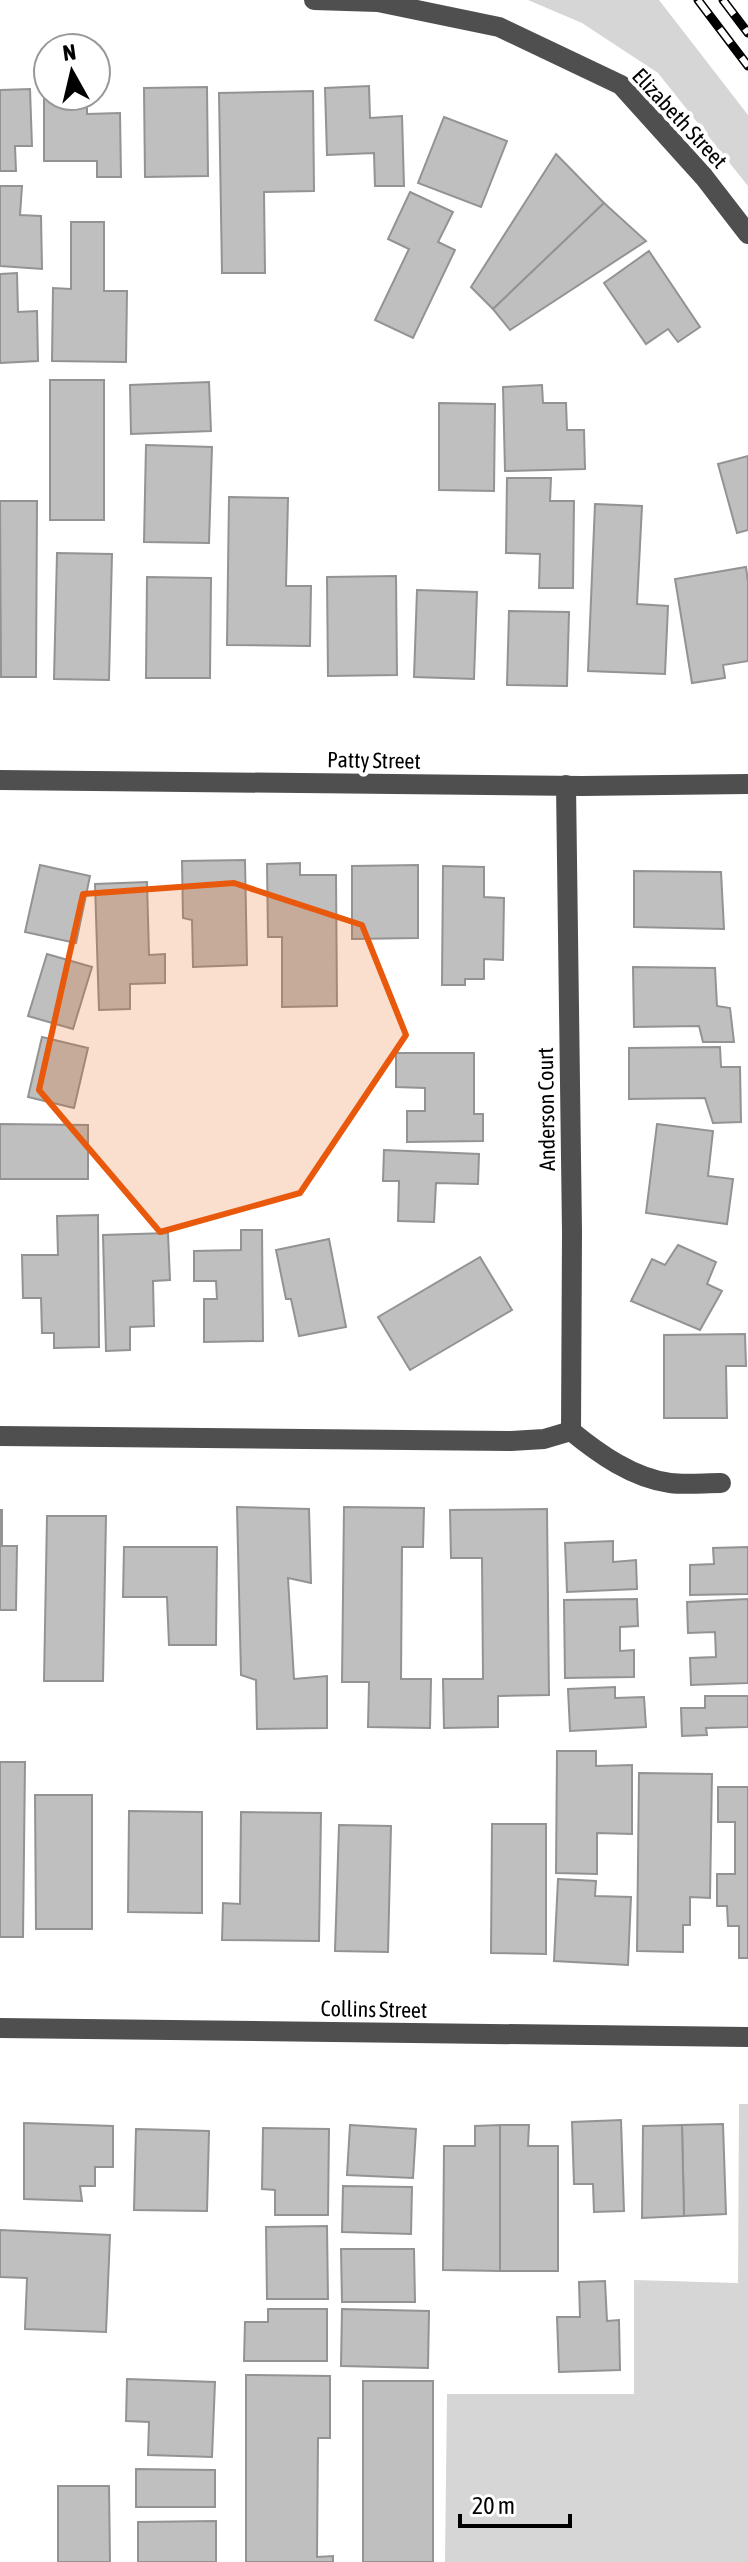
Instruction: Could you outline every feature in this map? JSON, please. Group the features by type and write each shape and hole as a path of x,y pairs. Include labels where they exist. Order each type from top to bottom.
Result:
{"street":[{"name":"Elizabeth Street","path":"314,0 378,2 499,27 621,85 704,177 748,234"},
{"name":"Patty Street","path":"0,780 748,784"},
{"name":"Anderson Court","path":"566,785 572,1232 571,1431"},
{"path":"0,1436 511,1441 544,1439 571,1431 605,1458 660,1481 721,1483"},
{"name":"Collins Street","path":"0,2028 748,2037"}],"highlighted area":[{"path":"234,883 362,925 406,1035 300,1193 160,1232 39,1090 83,894"}],"shaded area":[{"path":"528,0 659,0 748,115 748,186 658,73 582,23"},
{"path":"739,2104 748,2104 748,2562 445,2562 447,2394 634,2394 634,2280 738,2283"}],"building":[{"path":"369,86 370,118 402,116 404,186 375,186 374,153 327,155 325,88"},
{"path":"207,87 208,176 145,177 144,88"},
{"path":"30,89 32,146 15,146 16,171 0,171 0,90"},
{"path":"313,91 314,191 264,192 265,273 222,273 219,93"},
{"path":"44,112 120,113 121,177 97,177 97,161 44,161"},
{"path":"444,117 507,141 481,207 418,183"},
{"path":"556,154 604,203 493,309 471,287"},
{"path":"0,186 22,186 20,215 41,216 42,269 0,266"},
{"path":"410,192 453,212 438,242 455,250 413,338 375,320 409,249 388,239"},
{"path":"604,203 646,241 510,330 493,309"},
{"path":"71,222 104,222 104,291 127,291 126,362 52,361 53,288 71,289"},
{"path":"649,251 700,327 678,342 668,329 646,344 604,283"},
{"path":"17,273 18,312 37,311 38,361 0,363 0,274"},
{"path":"50,380 104,380 104,520 50,520"},
{"path":"209,382 211,431 131,434 130,385"},
{"path":"542,385 543,403 566,403 567,430 584,430 585,469 505,471 503,387"},
{"path":"439,403 495,404 494,491 439,490"},
{"path":"146,445 212,447 209,543 144,542"},
{"path":"748,456 748,530 737,533 718,464"},
{"path":"507,478 551,478 550,501 574,501 573,588 539,588 540,554 506,553"},
{"path":"229,497 288,498 286,586 311,586 310,646 227,645"},
{"path":"0,501 37,501 36,677 1,677"},
{"path":"595,504 642,506 637,604 668,606 665,674 588,671"},
{"path":"57,553 112,554 109,680 54,679"},
{"path":"746,567 748,661 723,665 725,678 692,683 675,579"},
{"path":"396,576 397,675 328,676 327,577"},
{"path":"147,577 211,578 210,678 146,678"},
{"path":"417,590 477,592 474,679 414,677"},
{"path":"509,611 569,612 567,686 507,685"},
{"path":"245,860 247,965 193,967 192,920 183,918 182,861"},
{"path":"300,863 300,875 336,875 337,1006 282,1007 282,937 268,937 267,864"},
{"path":"40,865 90,876 76,943 25,932"},
{"path":"418,865 418,938 352,939 352,866"},
{"path":"443,866 484,867 484,897 504,898 503,960 484,959 484,979 465,979 465,985 442,985"},
{"path":"634,871 721,872 724,929 634,927"},
{"path":"147,882 149,955 165,954 165,983 130,984 130,1009 99,1010 95,884"},
{"path":"47,954 92,967 73,1029 28,1016"},
{"path":"633,967 715,968 717,1006 730,1008 734,1042 703,1042 699,1026 634,1027"},
{"path":"42,1037 88,1048 74,1108 28,1097"},
{"path":"720,1047 721,1067 740,1067 741,1122 713,1123 705,1098 629,1099 629,1048"},
{"path":"396,1053 474,1053 474,1114 483,1114 483,1141 407,1142 407,1111 425,1111 425,1088 396,1087"},
{"path":"0,1124 88,1125 88,1179 0,1179"},
{"path":"657,1124 713,1131 708,1176 733,1179 727,1224 646,1213"},
{"path":"384,1150 479,1154 478,1184 436,1183 434,1222 398,1221 399,1181 383,1181"},
{"path":"98,1215 99,1347 54,1348 54,1333 42,1333 41,1298 23,1298 22,1255 58,1255 57,1216"},
{"path":"241,1230 262,1230 263,1341 204,1342 204,1299 217,1299 216,1281 194,1281 194,1251 241,1250"},
{"path":"168,1233 170,1280 153,1281 154,1326 130,1327 130,1350 106,1351 103,1235"},
{"path":"329,1239 346,1327 299,1336 291,1299 286,1299 276,1250"},
{"path":"678,1245 716,1262 707,1284 722,1291 700,1330 631,1301 652,1259 665,1265"},
{"path":"480,1257 512,1310 410,1370 378,1317"},
{"path":"745,1334 746,1366 726,1366 727,1418 664,1418 664,1335"},
{"path":"237,1507 309,1509 311,1583 288,1578 294,1679 327,1676 327,1728 257,1729 256,1680 241,1675"},
{"path":"344,1507 424,1508 423,1547 402,1547 401,1679 431,1679 430,1728 368,1727 369,1682 342,1682"},
{"path":"547,1509 549,1695 498,1696 498,1727 444,1728 443,1679 483,1679 482,1558 451,1558 450,1510"},
{"path":"0,1510 2,1546 17,1546 16,1610 0,1610"},
{"path":"47,1516 106,1516 103,1681 44,1681"},
{"path":"613,1541 613,1562 636,1560 637,1589 567,1592 565,1543"},
{"path":"124,1547 217,1547 216,1645 169,1645 167,1597 123,1597"},
{"path":"748,1547 748,1594 690,1595 690,1565 714,1564 713,1548"},
{"path":"637,1599 638,1626 620,1627 620,1651 634,1650 634,1677 565,1678 564,1600"},
{"path":"748,1599 748,1683 691,1685 690,1658 716,1657 715,1632 688,1633 687,1602"},
{"path":"615,1687 615,1698 644,1697 646,1727 570,1731 568,1689"},
{"path":"705,1696 748,1696 748,1727 706,1728 707,1735 682,1736 681,1708 705,1708"},
{"path":"557,1751 596,1751 596,1766 632,1765 632,1834 597,1833 597,1874 556,1873"},
{"path":"0,1762 25,1762 23,1937 0,1937"},
{"path":"639,1773 712,1774 710,1898 690,1897 690,1925 683,1925 683,1952 637,1951"},
{"path":"718,1787 748,1787 748,1958 739,1958 739,1926 728,1926 727,1906 717,1906 717,1874 735,1874 735,1822 718,1822"},
{"path":"35,1795 92,1795 92,1929 36,1929"},
{"path":"129,1811 202,1812 202,1913 128,1912"},
{"path":"241,1812 321,1813 319,1941 222,1940 223,1903 240,1904"},
{"path":"492,1824 546,1824 546,1954 491,1953"},
{"path":"339,1825 391,1826 388,1952 335,1951"},
{"path":"558,1879 596,1881 595,1896 631,1897 628,1965 554,1961"},
{"path":"621,2120 624,2211 594,2212 593,2184 574,2184 572,2122"},
{"path":"24,2123 113,2126 113,2167 95,2167 95,2186 80,2186 82,2201 24,2199"},
{"path":"723,2124 726,2214 684,2216 682,2125"},
{"path":"350,2125 416,2129 413,2178 347,2175"},
{"path":"500,2125 500,2271 443,2270 444,2146 475,2146 475,2126"},
{"path":"500,2125 529,2125 528,2146 558,2146 558,2271 500,2271"},
{"path":"682,2125 684,2216 642,2218 643,2126"},
{"path":"263,2128 329,2129 328,2215 275,2215 275,2190 262,2189"},
{"path":"136,2129 209,2131 207,2211 134,2210"},
{"path":"343,2186 412,2187 411,2234 342,2232"},
{"path":"327,2226 328,2299 267,2299 266,2227"},
{"path":"0,2230 110,2235 106,2332 25,2329 27,2278 0,2277"},
{"path":"341,2249 414,2249 415,2302 342,2302"},
{"path":"605,2281 607,2321 619,2320 620,2370 559,2372 557,2317 580,2317 579,2282"},
{"path":"268,2309 327,2309 327,2361 244,2361 245,2322 268,2322"},
{"path":"342,2309 429,2311 428,2368 341,2366"},
{"path":"246,2375 330,2376 330,2438 318,2438 317,2557 333,2556 333,2562 246,2562"},
{"path":"127,2379 215,2382 212,2457 148,2455 149,2422 126,2421"},
{"path":"363,2381 433,2381 433,2562 363,2562"},
{"path":"136,2469 215,2470 215,2507 136,2507"},
{"path":"58,2486 109,2486 110,2562 58,2562"},
{"path":"216,2521 216,2562 138,2562 138,2522"}],"railway":[{"path":"698,0 748,66"},
{"path":"723,0 748,33"}]}
